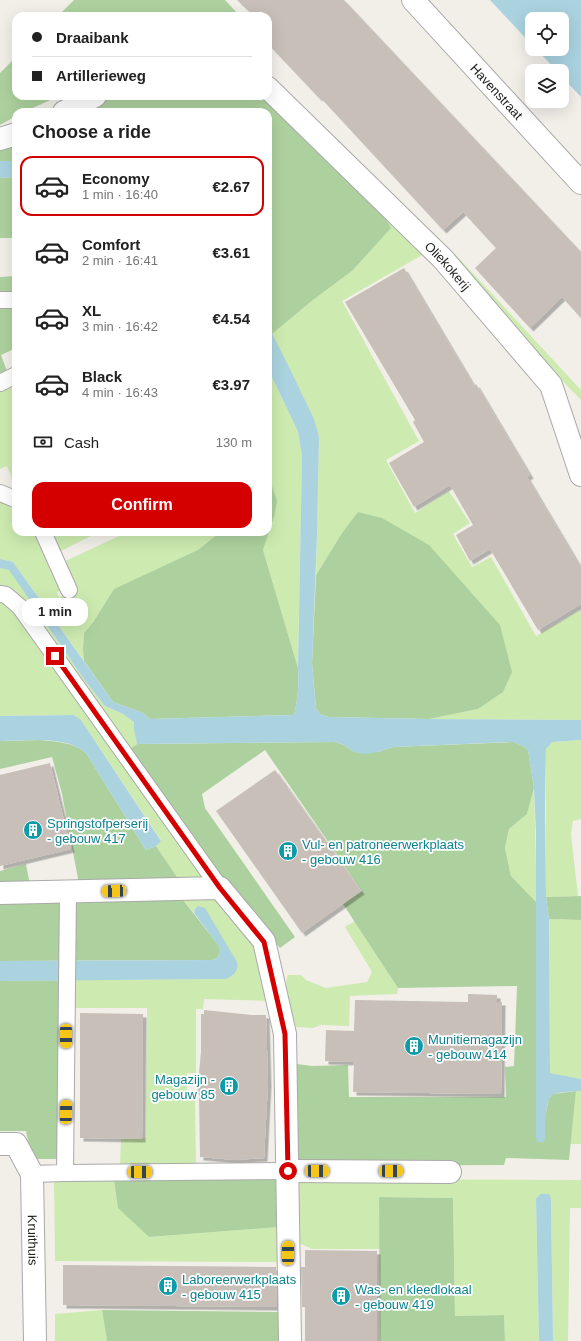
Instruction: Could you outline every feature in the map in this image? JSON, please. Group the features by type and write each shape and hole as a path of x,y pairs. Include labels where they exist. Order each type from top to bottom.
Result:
{"street":[{"name":"Havenstraat","path":"413,0 581,184"},
{"name":"Oliekokerij","path":"272,92 443,259 551,385 581,475"},
{"path":"72,108 88,100"},
{"path":"0,139 12,135"},
{"path":"0,893 220,888 264,942 285,1034 290,1341"},
{"name":"Kruithuis","path":"8,1144 32,1174 35,1341"},
{"path":"288,1171 450,1172"}],"lane":[{"path":"0,300 12,300"},
{"path":"0,383 12,377"},
{"path":"0,493 12,498"},
{"path":"44,536 70,590"},
{"path":"2,590 20,607 220,888"},
{"path":"65,1173 68,892"},
{"path":"32,1174 288,1171"}],"green space":[{"path":"74,0 225,0 236,12 62,12"},
{"path":"12,61 12,100 50,100 33,108 12,108 12,118 0,125 0,73"},
{"path":"103,100 272,100 376,203 391,228 352,271 313,300 272,334 272,108 88,108"},
{"path":"12,140 12,161 0,161 0,145"},
{"path":"12,177 12,238 0,238 0,178"},
{"path":"376,203 424,254 342,301 419,441 386,460 415,513 449,491 470,523 453,534 472,567 491,557 536,636 581,610 581,720 429,719 478,709 359,512 342,533 316,575 319,437 272,334 313,300 352,271"},
{"path":"455,254 581,390 581,400 450,265"},
{"path":"12,276 12,298 0,298 0,277"},
{"path":"0,304 12,304 12,350 1,355 7,371 0,375"},
{"path":"272,377 298,432 302,456 298,668 263,550 268,536 272,536 272,523 274,517 272,486"},
{"path":"12,381 12,479 7,466 0,469 0,386"},
{"path":"272,486 277,501 272,523"},
{"path":"0,496 12,502 12,536 37,536 64,589 57,592 59,597 75,591 63,562 119,536 215,536 198,550 94,621 84,633 84,661 13,562 0,559"},
{"path":"358,512 382,518 429,545 500,625 512,672 503,692 478,709 429,719 329,717 320,714 316,708 312,663 316,575 342,533"},
{"path":"47,536 91,536 55,554"},
{"path":"215,536 268,536 263,550 298,668 298,692 294,715 150,719 143,713 113,702 84,661 84,633 94,621 114,589 198,550"},
{"path":"0,568 9,569 86,682 105,706 123,714 134,722 137,744 129,750 13,599 5,585 0,587"},
{"path":"0,600 10,602 209,882 179,880 156,846 161,840 83,723 73,715 0,716"},
{"path":"41,740 70,745 81,749 86,753 146,850 156,846 179,880 79,884 62,794 52,757 0,769 0,741"},
{"path":"581,740 581,819 573,821 571,834 578,896 546,897 546,749 552,742"},
{"path":"335,742 344,745 354,752 378,752 393,747 513,742 528,750 534,788 527,814 509,829 505,848 511,876 537,903 536,1137 546,1112 549,1098 553,1094 576,1091 569,1160 506,1158 504,1165 298,1166 297,1064 312,1066 348,1065 349,1097 506,1097 505,1067 514,1066 517,986 398,988 343,904 362,891 265,750 202,794 205,808 295,937 280,948 216,877 129,750 137,744"},
{"path":"534,788 537,903 511,876 505,848 509,829 527,814"},
{"path":"26,864 30,885 0,885 0,871"},
{"path":"180,896 218,897 256,944 269,1001 204,999 203,1009 196,1009 196,1073 187,1073 187,1097 195,1098 196,1166 120,1166 121,1139 146,1138 147,1008 75,1008 76,980 226,979 233,975 195,909 194,913"},
{"path":"180,896 219,946 220,953 217,958 212,960 0,961 0,897"},
{"path":"581,896 581,920 549,919 546,897"},
{"path":"549,919 581,920 581,1079 550,1074"},
{"path":"355,921 398,988 397,994 350,996 349,1026 321,1025 313,1028 296,1027 286,988 288,975 301,975 306,980 326,988 367,982 372,972 345,927"},
{"path":"72,980 60,1159 32,1159 26,1131 0,1131 0,981"},
{"path":"576,1091 581,1091 581,1144 570,1144"},
{"path":"114,1179 149,1237 280,1227 280,1262 55,1261 54,1180"},
{"path":"114,1179 280,1180 280,1227 149,1237 118,1208"},
{"path":"297,1179 581,1180 581,1208 570,1208 568,1341 553,1341 551,1199 536,1199 539,1341 505,1341 504,1315 455,1316 453,1198 379,1197 380,1249 312,1249 299,1243"},
{"path":"379,1197 453,1198 455,1316 504,1315 505,1341 380,1341"},
{"path":"102,1310 107,1341 55,1341 55,1314"},
{"path":"102,1310 282,1312 281,1341 107,1341"}],"water":[{"path":"490,0 581,0 581,97 569,84 569,64 550,64 543,56 569,56 569,12 525,12 525,38"},
{"path":"0,161 12,161 12,177 0,178"},
{"path":"272,334 314,419 319,437 312,663 316,708 320,714 329,717 581,720 581,740 552,742 546,749 545,806 546,897 549,919 550,1073 581,1079 581,1091 571,1091 552,1095 548,1103 545,1138 543,1142 537,1142 536,1137 536,834 534,788 528,750 523,746 512,742 393,747 378,752 365,754 354,752 344,745 335,742 137,744 134,722 123,714 105,706 86,682 9,570 0,568 0,559 13,562 113,702 143,713 150,719 294,715 298,686 302,456 298,432 272,377"},
{"path":"73,715 80,719 83,723 161,841 156,846 146,850 86,753 78,747 57,741 45,740 0,741 0,716"},
{"path":"198,906 205,908 237,962 235,972 226,979 0,981 0,961 212,960 217,958 220,953 219,946 194,913"},
{"path":"540,1194 549,1194 551,1199 553,1341 539,1341 536,1199"}],"building":[{"path":"237,0 344,0 581,252 581,318 562,297 530,328 475,268 496,248 463,212 443,230 320,97 319,98 272,48 272,12 250,12"},
{"path":"404,268 474,386 476,384 530,475 527,477 581,568 581,604 538,630 490,549 470,561 456,535 473,525 450,485 414,507 389,463 424,442 413,422 415,420 345,302"},
{"name":"Springstofperserij - gebouw 417","path":"50,763 71,849 0,866 0,775"},
{"name":"Vul- en patroneerwerkplaats - gebouw 416","path":"275,770 361,891 302,933 216,811"},
{"name":"Munitiemagazijn - gebouw 414","path":"468,994 497,995 497,1002 502,1002 501,1094 353,1092 354,1062 325,1061 326,1030 354,1031 355,1000 468,1002"},
{"name":"Magazijn - gebouw 85","path":"204,1010 266,1015 268,1083 264,1158 235,1160 200,1157 199,1094 197,1094 201,1052 201,1014 204,1014"},
{"path":"80,1013 143,1014 142,1139 80,1138"},
{"name":"Was- en kleedlokaal - gebouw 419","path":"305,1250 377,1251 377,1341 305,1341 305,1307 302,1307 301,1267 305,1267"},
{"name":"Laboreerwerkplaats - gebouw 415","path":"63,1265 276,1267 277,1307 63,1305"}],"place":[{"name":"Springstofperserij - gebouw 417","path":"33,830"},
{"name":"Vul- en patroneerwerkplaats - gebouw 416","path":"288,851"},
{"name":"Munitiemagazijn - gebouw 414","path":"414,1046"},
{"name":"Magazijn - gebouw 85","path":"229,1086"},
{"name":"Laboreerwerkplaats - gebouw 415","path":"168,1286"},
{"name":"Was- en kleedlokaal - gebouw 419","path":"341,1296"}],"route":[{"path":"55,656 220,888 264,942 285,1034 288,1171"}]}
